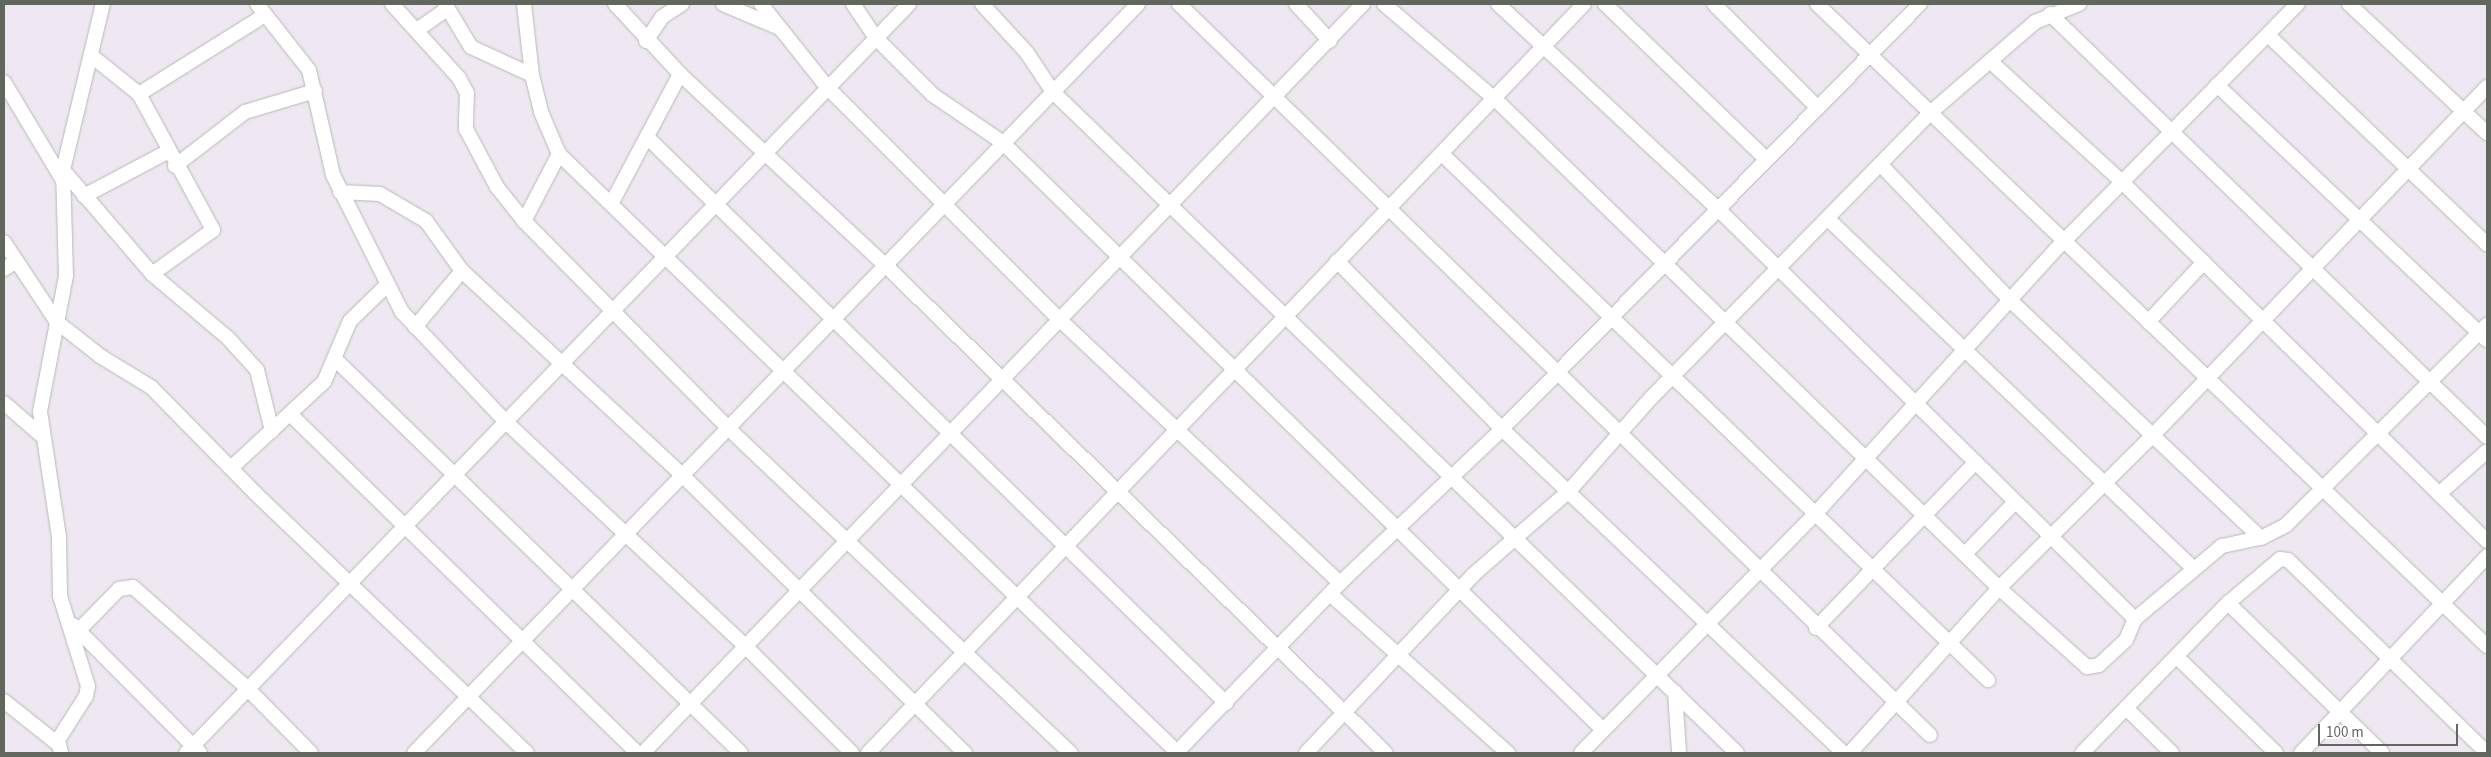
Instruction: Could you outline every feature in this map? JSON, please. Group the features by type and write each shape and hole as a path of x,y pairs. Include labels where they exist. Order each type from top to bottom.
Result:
{"street":[{"path":"4,701 59,749 88,686 74,627 60,596 59,537 40,435 42,391 57,322 67,262 63,175 93,57 103,4"},
{"path":"392,4 460,78 467,93 466,129 497,187 524,221 728,428 1071,753"},
{"path":"524,4 532,75 541,112 560,154 782,372 1016,595 1177,753 1278,650 1340,583 1502,429 1717,208 1920,4"},
{"path":"615,4 646,41 767,152 885,265 1278,650 1386,753"},
{"path":"646,41 662,17 682,4"},
{"path":"723,4 778,27"},
{"path":"761,4 827,87 943,204 1173,431 1340,583"},
{"path":"853,4 875,37 933,95 1002,142 1233,369 1461,587 1603,730"},
{"path":"74,627 193,751 247,688 347,582 508,424 560,361 767,152 827,87 909,4"},
{"path":"982,4 1027,54 1053,92 1168,206 1285,313 1450,479 1738,753"},
{"path":"414,753 1002,142 1138,4"},
{"path":"1179,4 1390,208 1618,436 1930,736"},
{"path":"1296,4 1330,41"},
{"path":"643,753 801,593 1118,256 1276,98 1363,4"},
{"path":"1384,4 1495,99 1999,588 2093,668 2126,640 2135,619 2193,568 2225,544 2260,538 2286,525 2485,332 2217,85"},
{"path":"1498,4 1717,208 1915,405 2135,619"},
{"path":"868,753 1285,313 1443,155 1584,4"},
{"path":"1605,4 1766,159"},
{"path":"1714,4 1818,108"},
{"path":"1817,4 2063,242 2324,490 2442,606 2487,646"},
{"path":"1306,753 1401,656 1461,587 1569,491 1673,375 1930,113 1990,61 2050,14 2079,4"},
{"path":"1581,753 1757,571 1816,514 2063,242 2298,4"},
{"path":"2350,4 2487,133"},
{"path":"417,30 446,6 471,47 532,75"},
{"path":"139,94 261,9 304,63 315,91 323,138 340,192 386,286 415,327 508,424 747,648 852,753"},
{"path":"2050,14 2169,133 2487,437"},
{"path":"2268,35 2487,244"},
{"path":"93,57 139,94 167,152 213,230 152,274"},
{"path":"1990,61 2122,182 2487,541"},
{"path":"611,204 680,74"},
{"path":"1850,753 1948,642 1999,588 2154,434 2311,268 2487,87"},
{"path":"175,166 245,112 315,91"},
{"path":"5,92 63,175 84,196 152,274 228,338 257,370 272,431"},
{"path":"648,137 1066,544 1226,703"},
{"path":"84,196 167,152"},
{"path":"524,221 560,154"},
{"path":"1443,155 1988,680"},
{"path":"1880,164 2011,301 2154,434 2260,538"},
{"path":"340,192 380,194 416,212 437,233 462,271 682,475 965,753"},
{"path":"1828,219 2104,485 2193,568"},
{"path":"4,242 57,322 100,356 152,387 347,582 527,753"},
{"path":"4,269 17,261"},
{"path":"1337,261 1502,429 1708,621 1843,753"},
{"path":"2148,322 2204,262"},
{"path":"415,327 462,271"},
{"path":"231,468 324,382 336,360 350,321 386,286"},
{"path":"336,360 454,478 574,587 741,753"},
{"path":"4,403 40,435"},
{"path":"290,414 403,525 524,639 636,753"},
{"path":"2439,494 2487,451"},
{"path":"1816,628 1975,463"},
{"path":"1965,554 2015,502"},
{"path":"2301,753 2442,606 2487,556"},
{"path":"2082,753 2228,603 2272,561 2288,560 2487,753"},
{"path":"74,627 119,590 134,587 247,688 311,753"},
{"path":"1330,594 1508,753"},
{"path":"2228,603 2382,753"},
{"path":"2177,657 2276,753"},
{"path":"1675,692 1679,753"},
{"path":"2126,708 2172,753"}]}
